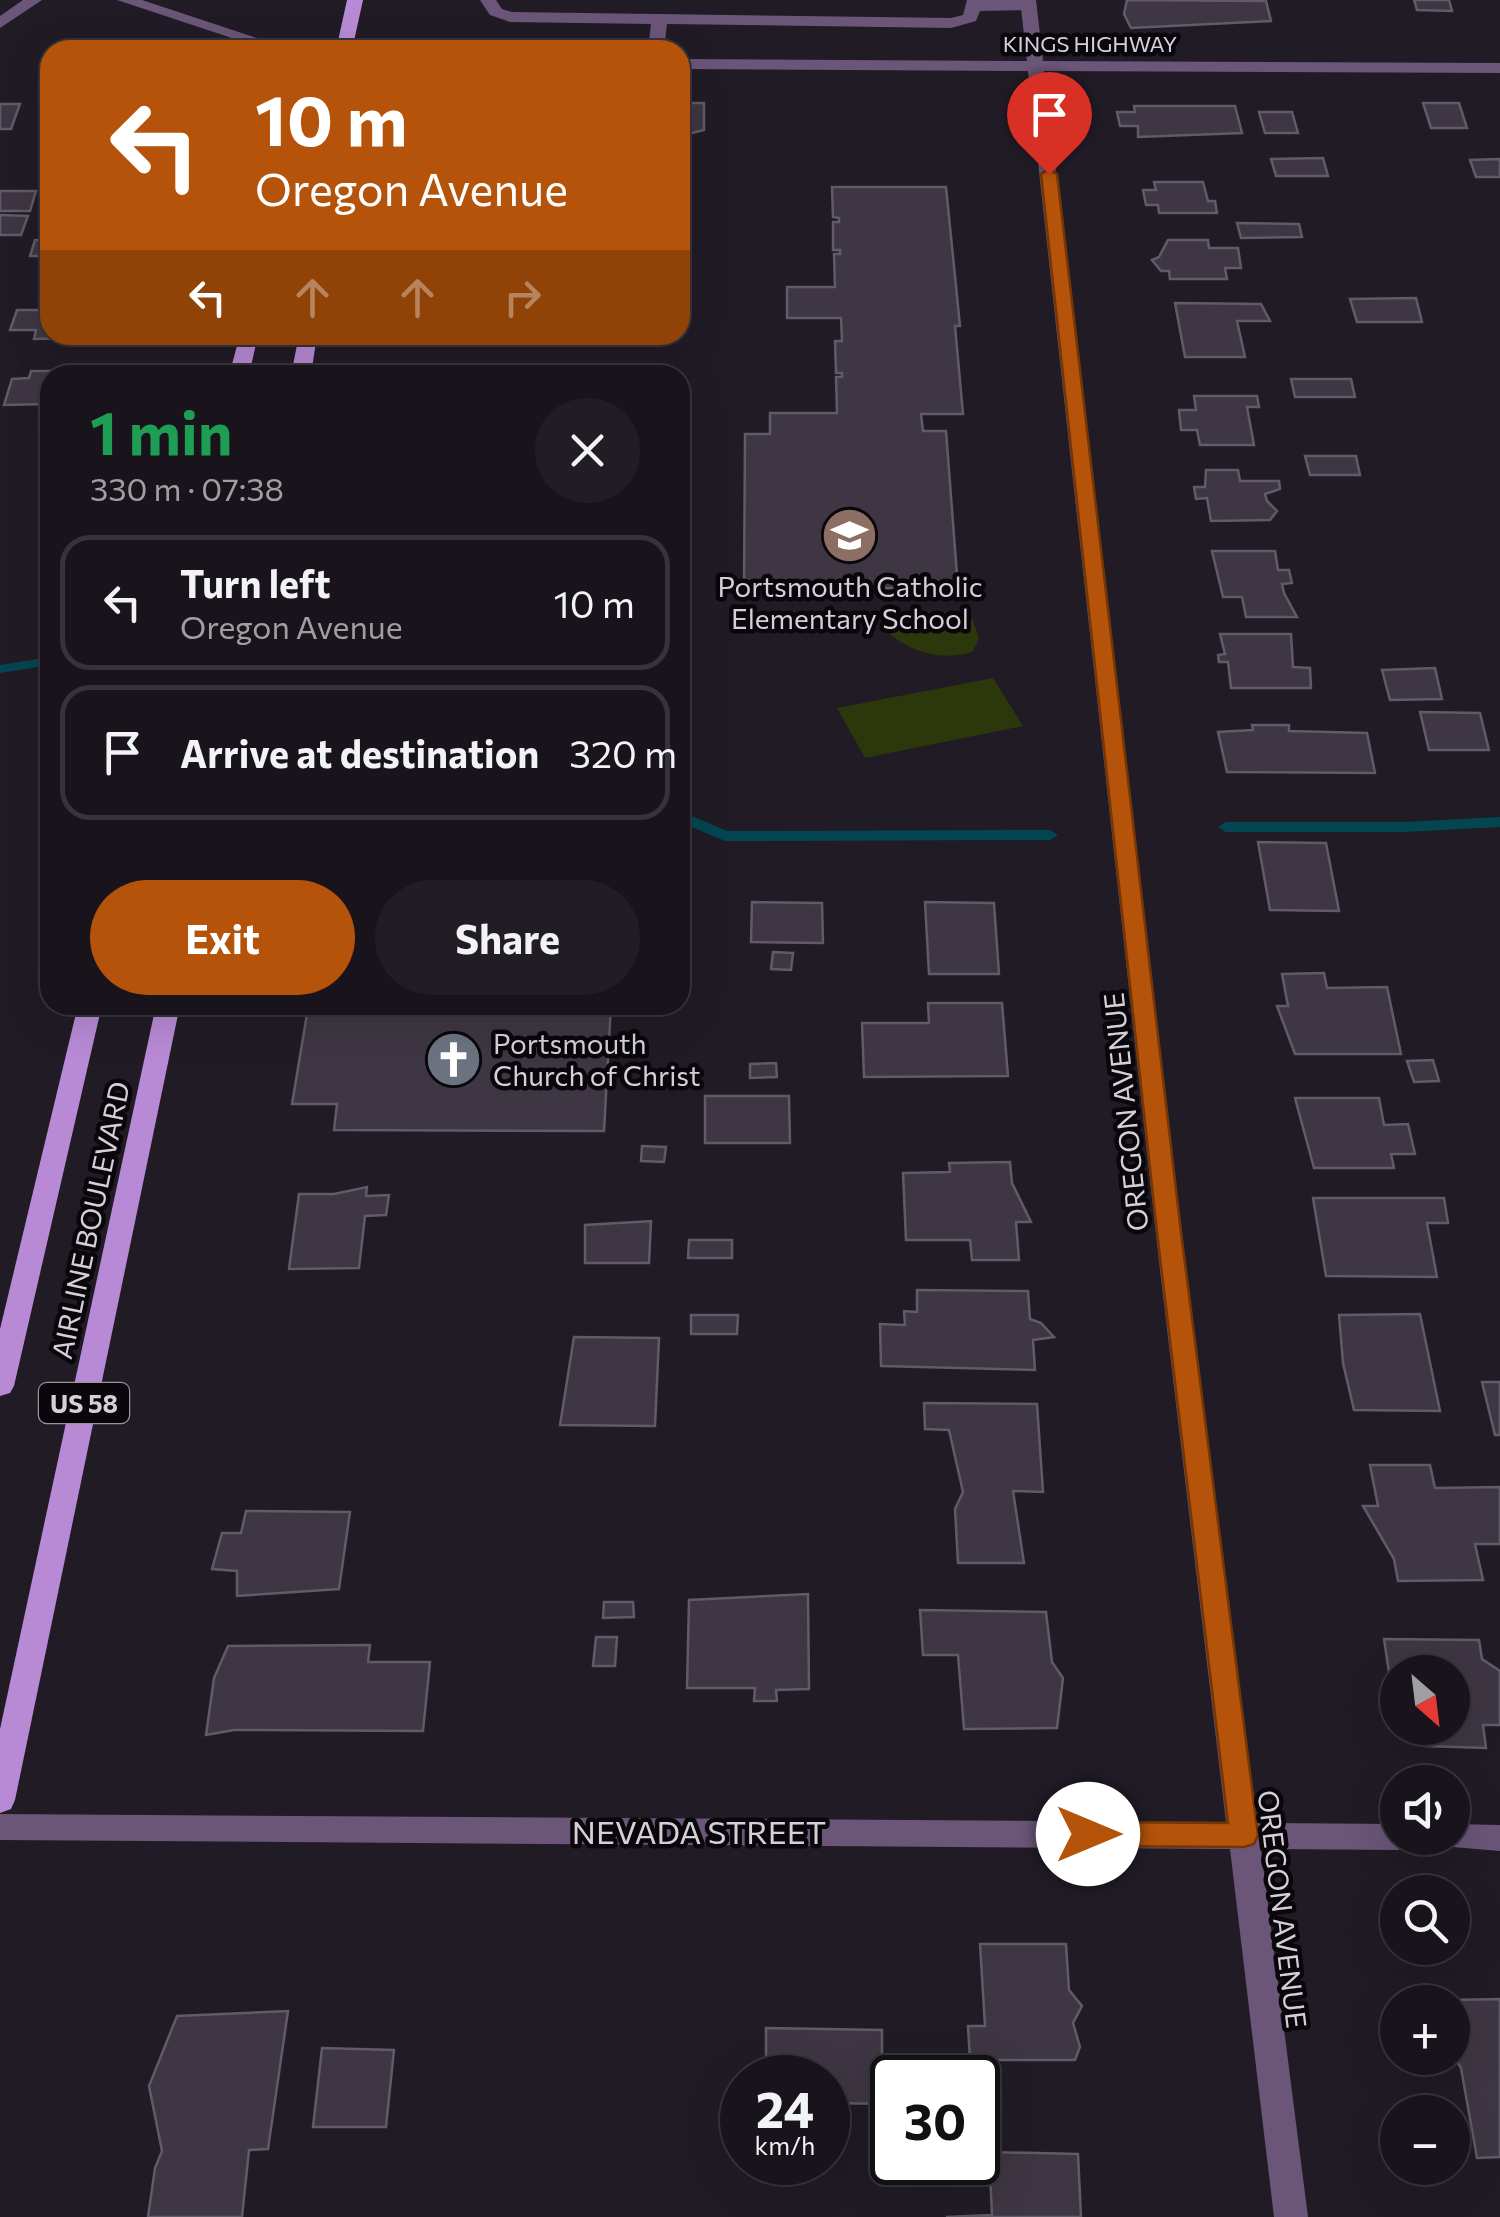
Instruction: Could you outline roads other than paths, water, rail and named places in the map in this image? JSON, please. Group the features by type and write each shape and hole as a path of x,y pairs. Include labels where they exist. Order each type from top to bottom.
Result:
{"main road":[{"path":"346,40 354,0"},
{"name":"AIRLINE BOULEVARD","path":"0,1386 88,1015"},
{"name":"AIRLINE BOULEVARD","path":"0,1800 166,1015"}],"street":[{"path":"0,23 34,0"},
{"path":"125,0 253,40"},
{"path":"488,0 487,4 496,12 510,17 951,23 970,18 975,3 1028,3"},
{"path":"719,20 721,0"},
{"name":"OREGON AVENUE","path":"1028,3 1176,1289 1290,2217"},
{"path":"657,40 660,19"},
{"name":"KINGS HIGHWAY","path":"690,64 1500,68"},
{"name":"NEVADA STREET","path":"0,1827 1380,1836"},
{"path":"1470,1837 1500,1838"}],"waterway":[{"path":"0,669 40,663"},
{"path":"690,820 725,836 1050,835"},
{"path":"1226,827 1404,827 1500,822"}],"place":[{"name":"Portsmouth Catholic Elementary School","path":"850,535"},
{"name":"Portsmouth Church of Christ","path":"454,1059"}]}
